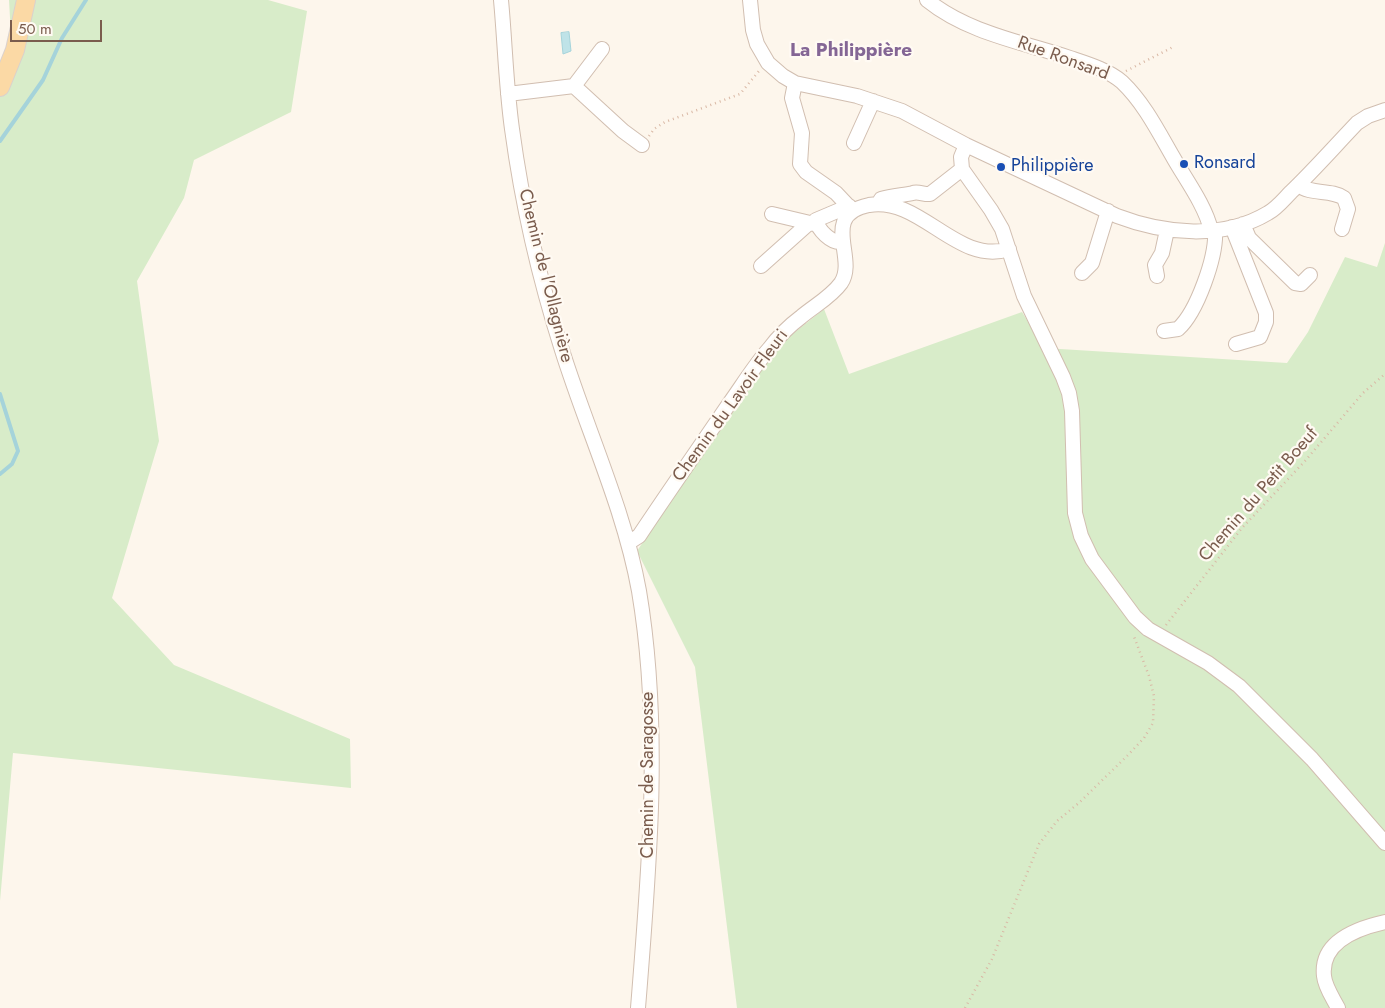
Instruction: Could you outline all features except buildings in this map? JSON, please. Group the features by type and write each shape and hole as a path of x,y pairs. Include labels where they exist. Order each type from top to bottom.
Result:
{"main road":[{"path":"0,87 15,50 26,0"}],"street":[{"name":"Chemin de l'Ollagnière","path":"501,0 508,94 523,195 543,284 562,350 628,543"},
{"path":"750,0 755,37 768,63 783,76 795,83 873,101 902,111 966,145 1108,211 1139,224 1167,230 1225,228 1270,212 1299,185 1357,124 1368,116 1385,110"},
{"name":"Rue Ronsard","path":"927,0 952,16 981,30 1084,63 1118,80 1135,95 1150,117 1204,213 1225,228"},
{"path":"508,94 574,86 602,49"},
{"path":"795,83 792,98 802,133 800,164 806,172 831,188 851,208"},
{"path":"574,86 615,124 642,145"},
{"path":"854,143 873,101"},
{"path":"966,145 961,157 962,170 991,210 1002,229 1024,296 1069,393 1072,411 1075,513 1081,536 1092,558 1135,616 1157,636 1208,663 1239,686 1312,759 1385,843"},
{"path":"878,204 881,199 899,194 909,196 916,192 930,194 962,170"},
{"path":"1299,185 1304,188 1338,194 1344,198 1348,209 1342,230"},
{"path":"909,196 916,211 915,215"},
{"path":"761,266 818,218 851,208 878,204 898,206 970,246 994,252 1009,249"},
{"name":"Chemin du Lavoir Fleuri","path":"628,543 640,536 768,350 788,328 833,292 842,281 847,269 841,242 845,221 851,208"},
{"path":"1082,272 1092,263 1108,211"},
{"path":"772,214 813,223 832,241 841,242"},
{"path":"1225,228 1249,238 1295,283 1301,284 1310,275"},
{"path":"1208,302 1210,283 1225,228"},
{"path":"1164,331 1178,330 1197,305 1215,243 1225,228"},
{"path":"1225,228 1266,317 1260,337 1236,344"},
{"path":"1157,276 1155,265 1162,253 1167,230"},
{"name":"Chemin de Saragosse","path":"628,543 640,598 649,678 649,841 638,1008"},
{"path":"1338,1008 1324,977 1324,966 1328,953 1336,943 1347,935 1365,926 1385,922"}],"path":[{"path":"1118,80 1128,70 1173,47"},
{"path":"642,145 654,129 665,122 744,92 760,70 768,63"},
{"name":"Chemin du Petit Boeuf","path":"1157,636 1242,528 1305,461 1363,393 1385,374"},
{"path":"965,1008 992,959 1039,844 1057,821 1080,802 1128,755 1144,738 1152,724 1154,696 1149,676 1132,630 1131,624 1135,616"}],"green space":[{"path":"9,0 268,0 307,11 291,112 194,160 184,198 137,281 159,441 112,598 174,665 350,739 351,788 13,753 0,901 0,77 12,54"},
{"path":"1385,243 1385,1008 737,1008 695,667 637,551 770,352 824,309 849,374 1022,312 1044,348 1287,363 1308,332 1345,257 1377,267"}],"water":[{"path":"569,32 571,51 563,54 561,33"}],"waterway":[{"path":"0,141 43,80 62,38 86,0"},
{"path":"0,394 18,451 12,464 0,474"}],"place":[{"name":"Ronsard","path":"1184,164"},
{"name":"Philippière","path":"1001,167"}],"district":[{"name":"La Philippière","path":"851,51"}]}
